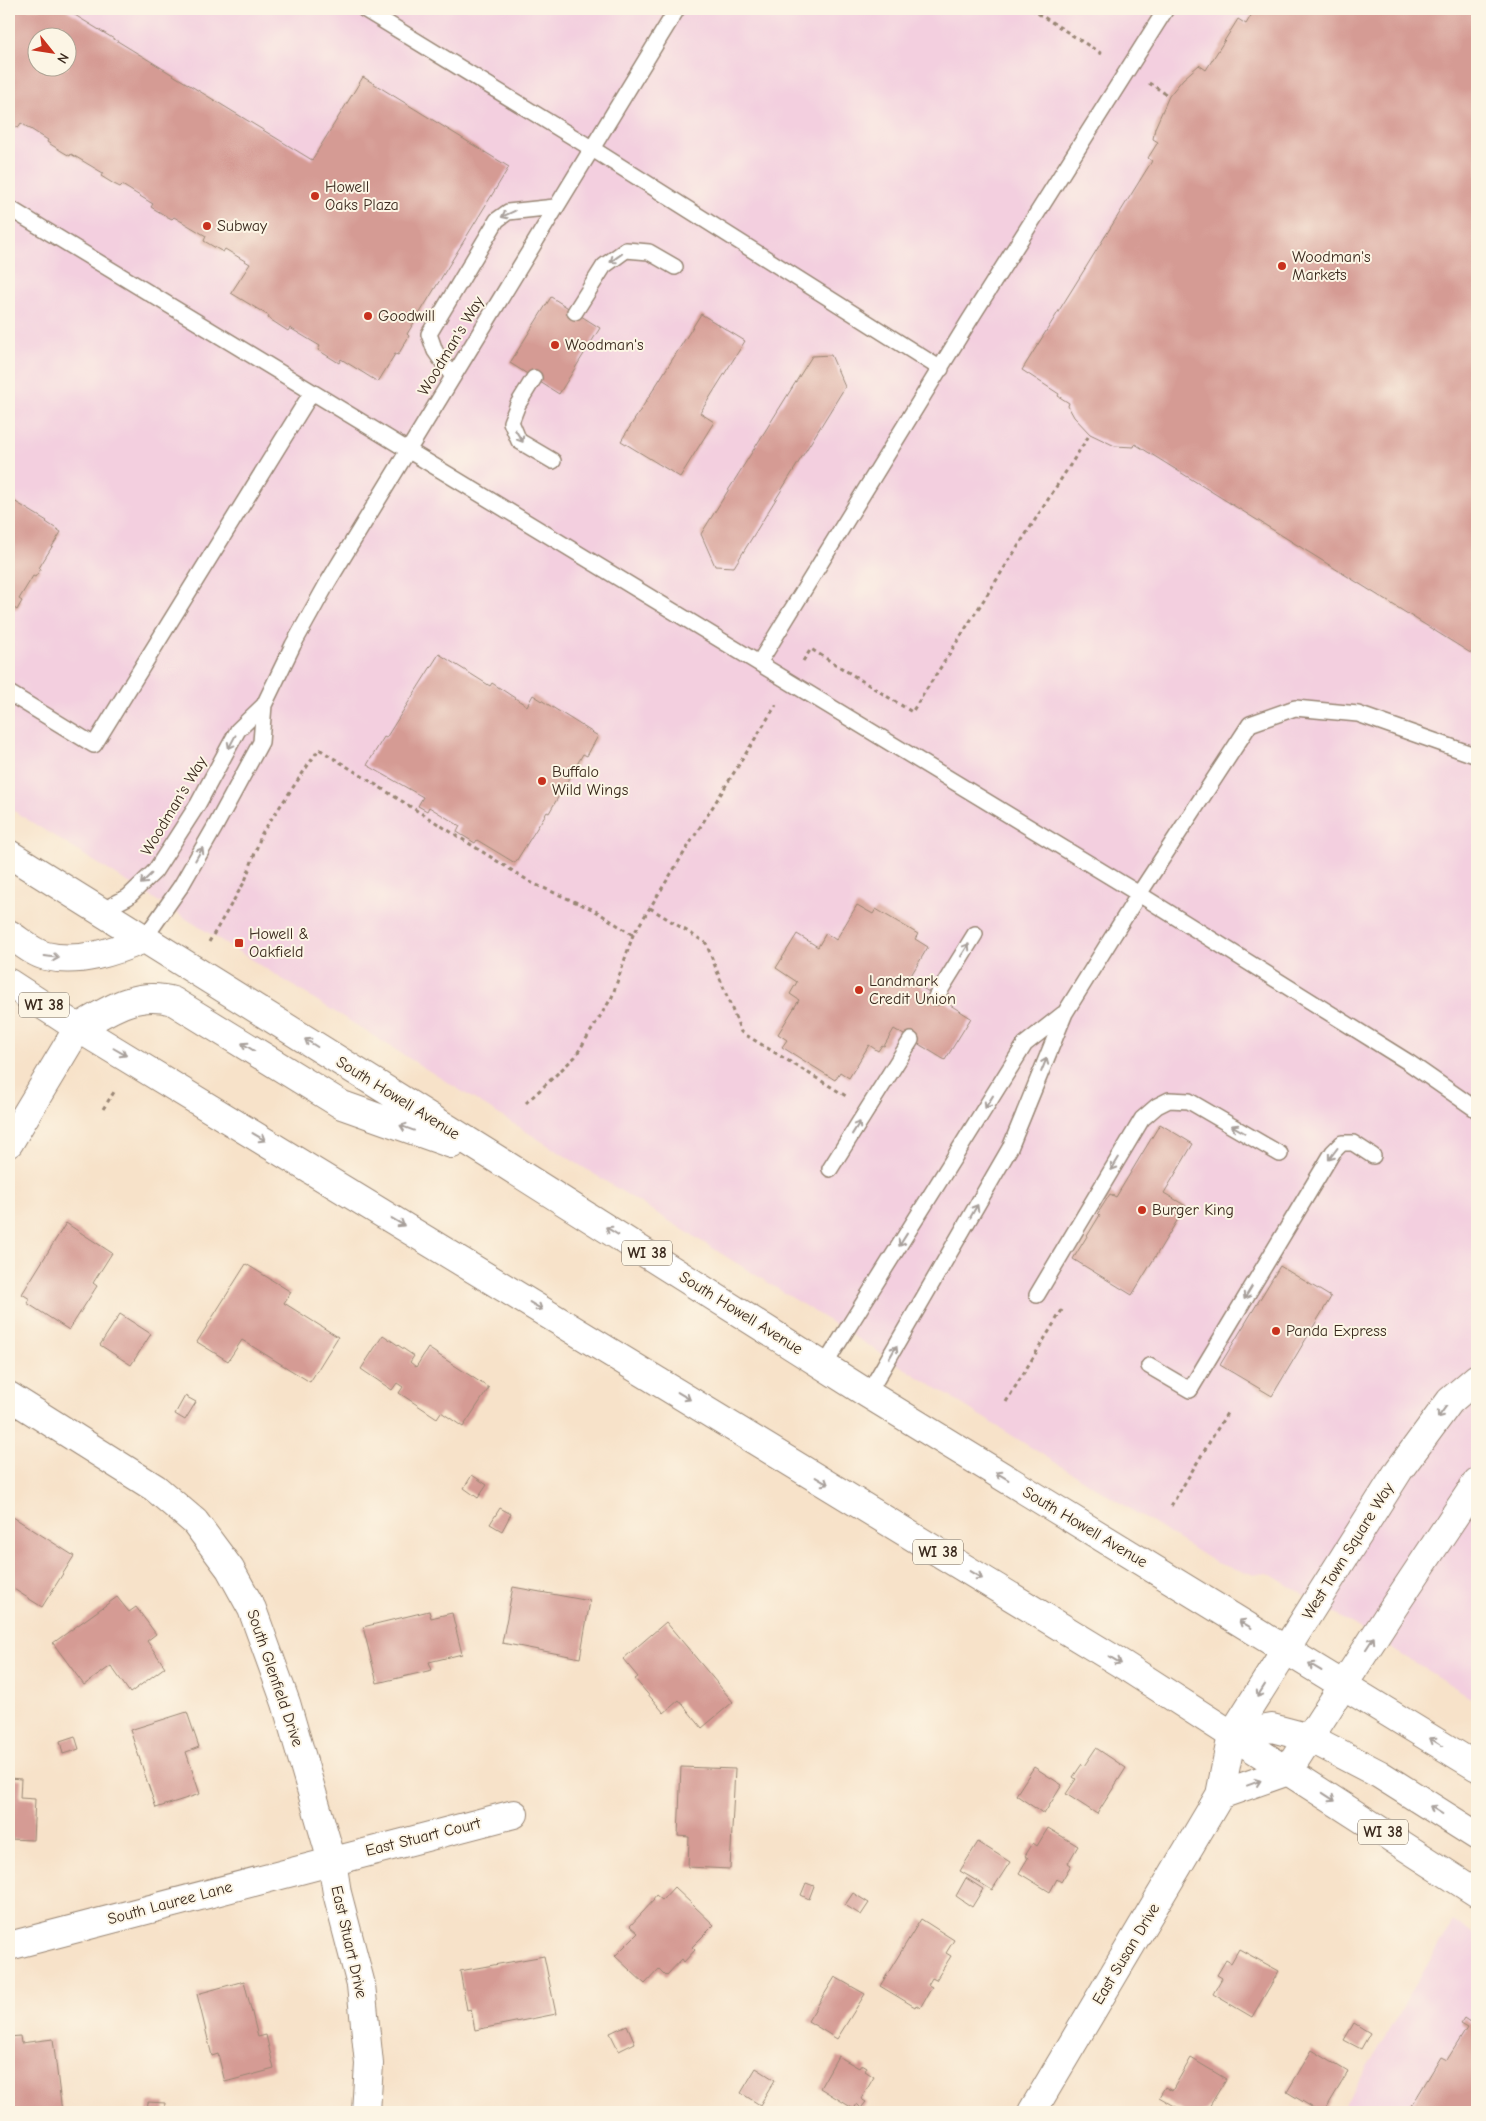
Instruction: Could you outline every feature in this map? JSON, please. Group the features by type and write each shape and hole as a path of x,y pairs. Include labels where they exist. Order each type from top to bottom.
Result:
{"main road":[{"name":"South Howell Avenue","path":"9,854 192,970 503,1162 868,1394 1477,1767"},
{"path":"9,934 44,956 64,958 88,957 114,952 144,939"},
{"name":"WI 38","path":"9,983 78,1028 1100,1651 1477,1893"},
{"path":"9,1142 78,1028 120,1003 158,996 172,1001 342,1105 503,1162"},
{"name":"West Town Square Way","path":"1232,1735 1399,1470 1450,1401 1477,1378"},
{"name":"South Glenfield Drive","path":"9,1396 155,1488 195,1522 230,1569 252,1609 286,1703 332,1861"},
{"path":"1220,1795 1288,1771 1343,1684 1477,1482"},
{"path":"1232,1735 1272,1728 1310,1738 1379,1774 1477,1836"},
{"name":"East Susan Drive","path":"1032,2112 1220,1795 1232,1735"},
{"name":"East Stuart Court","path":"332,1861 514,1814"},
{"name":"South Lauree Lane","path":"9,1946 332,1861"},
{"name":"East Stuart Drive","path":"332,1861 337,1893 361,1985 370,2064 366,2112"}],"lane":[{"path":"364,9 591,148 941,369"},
{"name":"Woodman's Way","path":"101,911 128,897 155,871 198,804 238,730 264,705 293,645 328,582 677,9"},
{"path":"759,663 1166,9"},
{"path":"453,376 435,351 429,334 492,228 497,220 508,212 555,207"},
{"path":"9,208 1138,894 1408,1062 1477,1110"},
{"path":"575,312 604,266 626,250 649,252 675,267"},
{"path":"534,378 518,404 511,422 520,441 553,461"},
{"path":"9,693 94,745 312,392"},
{"name":"Woodman's Way","path":"144,939 181,886 261,742 264,705"},
{"path":"868,1394 1010,1148 1064,1013 1138,894 1250,724 1295,708 1358,714 1477,756"},
{"path":"936,996 975,934"},
{"path":"824,1366 1025,1044 1064,1013"},
{"path":"830,1169 911,1040"},
{"path":"1037,1295 1142,1118 1157,1106 1169,1100 1189,1101 1280,1154"},
{"path":"1149,1366 1190,1390 1333,1152 1342,1143 1353,1143 1373,1156"}],"path":[{"path":"1031,9 1170,96"},
{"path":"526,1102 575,1057 612,998 633,935 811,649 912,712 1090,434"},
{"path":"192,970 245,881 262,833 318,749 532,883 594,910 633,935"},
{"path":"650,908 706,943 741,1032 868,1109"},
{"path":"103,1109 135,1061"},
{"path":"1006,1402 1062,1310"},
{"path":"1171,1506 1227,1413"}],"shaded area":[{"path":"9,9 1477,9 1477,1701 1268,1573 1256,1574 1216,1563 9,808"},
{"path":"1453,1921 1477,1937 1477,2112 1341,2112"}],"building":[{"name":"Howell Oaks Plaza","path":"9,9 65,9 312,160 363,77 509,167 407,334 409,336 398,355 395,354 378,382 341,359 339,363 318,350 320,346 290,328 288,331 268,318 269,316 231,293 250,264 225,249 223,252 204,241 206,236 174,217 172,219 151,207 153,204 122,185 120,187 114,184 101,176 103,173 71,154 70,156 63,152 21,123 18,128 9,123"},
{"name":"Woodman's Markets","path":"1255,9 1477,9 1477,657 1135,444 1134,447 1115,446 1090,434 1074,417 1068,406 1069,403 1058,396 1059,394 1022,370 1152,161 1148,158 1158,142 1153,139 1155,128 1169,96 1183,79 1199,65 1206,70 1238,19 1246,24"},
{"name":"Woodman's","path":"551,297 600,328 559,394 510,363"},
{"name":"Woodman's","path":"701,314 745,341 700,413 714,422 680,477 621,441"},
{"path":"831,355 845,387 734,567 715,566 701,534 812,356"},
{"path":"9,498 47,521 61,532 39,568 41,569 35,577 33,576 19,599 22,601 17,610 14,608 9,617"},
{"path":"439,654 490,686 492,683 527,706 533,695 598,736 587,756 583,754 549,813 547,812 515,863 477,840 475,843 457,832 460,826 429,807 427,811 418,806 423,797 367,765"},
{"name":"Landmark Credit Union","path":"857,905 873,914 876,909 918,934 915,939 928,947 910,977 922,985 921,987 971,1018 945,1060 894,1029 884,1046 882,1045 878,1051 869,1045 849,1078 840,1072 835,1080 782,1047 787,1040 778,1034 799,1000 790,994 797,982 776,968 797,934 818,947 826,933 836,940"},
{"name":"Burger King","path":"1160,1124 1193,1144 1164,1193 1186,1206 1132,1295 1073,1259 1100,1215 1098,1213 1110,1194 1116,1197"},
{"path":"66,1223 112,1253 93,1283 97,1286 69,1330 27,1303 30,1299 22,1294"},
{"path":"246,1264 291,1292 284,1303 338,1337 310,1382 242,1340 228,1361 197,1342"},
{"name":"Panda Express","path":"1280,1266 1331,1297 1272,1396 1220,1365"},
{"path":"120,1314 151,1334 131,1365 100,1345"},
{"path":"383,1335 414,1356 410,1362 416,1367 428,1348 489,1388 463,1427 441,1412 437,1418 399,1393 403,1387 397,1383 392,1390 361,1369"},
{"path":"185,1396 196,1402 185,1420 175,1414"},
{"path":"472,1475 487,1485 478,1498 464,1488"},
{"path":"500,1508 511,1514 502,1531 490,1524"},
{"path":"13,1517 74,1556 42,1607 9,1586 9,1524"},
{"path":"513,1587 590,1601 580,1658 502,1643"},
{"path":"117,1597 129,1612 136,1607 156,1634 147,1641 165,1667 130,1693 111,1666 84,1685 53,1643"},
{"path":"429,1611 431,1618 452,1613 462,1654 429,1662 432,1670 377,1683 363,1627"},
{"path":"666,1622 733,1702 702,1728 679,1700 664,1713 635,1679 638,1677 623,1659"},
{"path":"187,1712 199,1747 186,1752 200,1794 156,1808 130,1730"},
{"path":"75,1736 79,1749 63,1754 60,1741"},
{"path":"1096,1748 1126,1768 1097,1814 1066,1794 1076,1779 1073,1777 1082,1764 1084,1766"},
{"path":"681,1767 735,1769 730,1869 688,1867 689,1837 678,1836"},
{"path":"1034,1767 1062,1785 1044,1814 1016,1795"},
{"path":"9,1778 21,1779 20,1798 35,1799 33,1840 9,1839"},
{"path":"1048,1828 1078,1846 1068,1863 1071,1865 1061,1882 1057,1879 1050,1892 1019,1873 1028,1858 1025,1856 1033,1843 1037,1846"},
{"path":"978,1842 1010,1862 992,1890 960,1871"},
{"path":"966,1878 983,1889 972,1907 956,1896"},
{"path":"806,1883 814,1886 809,1899 801,1895"},
{"path":"674,1887 714,1925 692,1947 695,1950 684,1962 682,1959 666,1976 659,1969 645,1984 615,1956 638,1933 630,1926 654,1900 656,1895 662,1900"},
{"path":"853,1893 869,1903 861,1915 845,1905"},
{"path":"921,1919 954,1940 946,1953 951,1956 936,1980 932,1978 928,1985 932,1987 920,2008 916,2005 915,2007 880,1986"},
{"path":"1239,1949 1279,1971 1252,2017 1213,1994 1222,1978 1217,1975 1226,1960 1231,1963"},
{"path":"544,1956 556,2014 475,2030 471,2009 467,2010 460,1971"},
{"path":"835,1977 865,1994 837,2039 808,2021"},
{"path":"244,1981 258,2037 266,2035 274,2069 225,2082 218,2054 212,2056 197,1994"},
{"path":"1464,2018 1477,2027 1477,2112 1408,2112 1441,2057 1447,2060 1467,2028 1460,2024"},
{"path":"1354,2023 1370,2033 1361,2049 1344,2040"},
{"path":"627,2025 635,2043 619,2051 610,2033"},
{"path":"20,2036 21,2043 53,2039 62,2112 9,2112 9,2037"},
{"path":"1312,2050 1348,2072 1324,2112 1320,2112 1287,2092"},
{"path":"838,2056 859,2068 862,2064 867,2067 865,2071 874,2077 861,2099 866,2102 861,2108 857,2104 854,2109 820,2088"},
{"path":"1191,2058 1226,2079 1206,2112 1185,2112 1159,2097 1165,2087 1172,2091"},
{"path":"756,2068 775,2080 760,2105 741,2093"},
{"path":"148,2102 165,2103 164,2112 147,2112"}],"place":[{"name":"Howell Oaks Plaza","path":"315,196"},
{"name":"Subway","path":"207,226"},
{"name":"Woodman's Markets","path":"1282,266"},
{"name":"Goodwill","path":"368,316"},
{"name":"Woodman's","path":"555,345"},
{"name":"Buffalo Wild Wings","path":"542,781"},
{"name":"Howell & Oakfield","path":"239,943"},
{"name":"Landmark Credit Union","path":"859,990"},
{"name":"Burger King","path":"1142,1210"},
{"name":"Panda Express","path":"1276,1331"}]}
